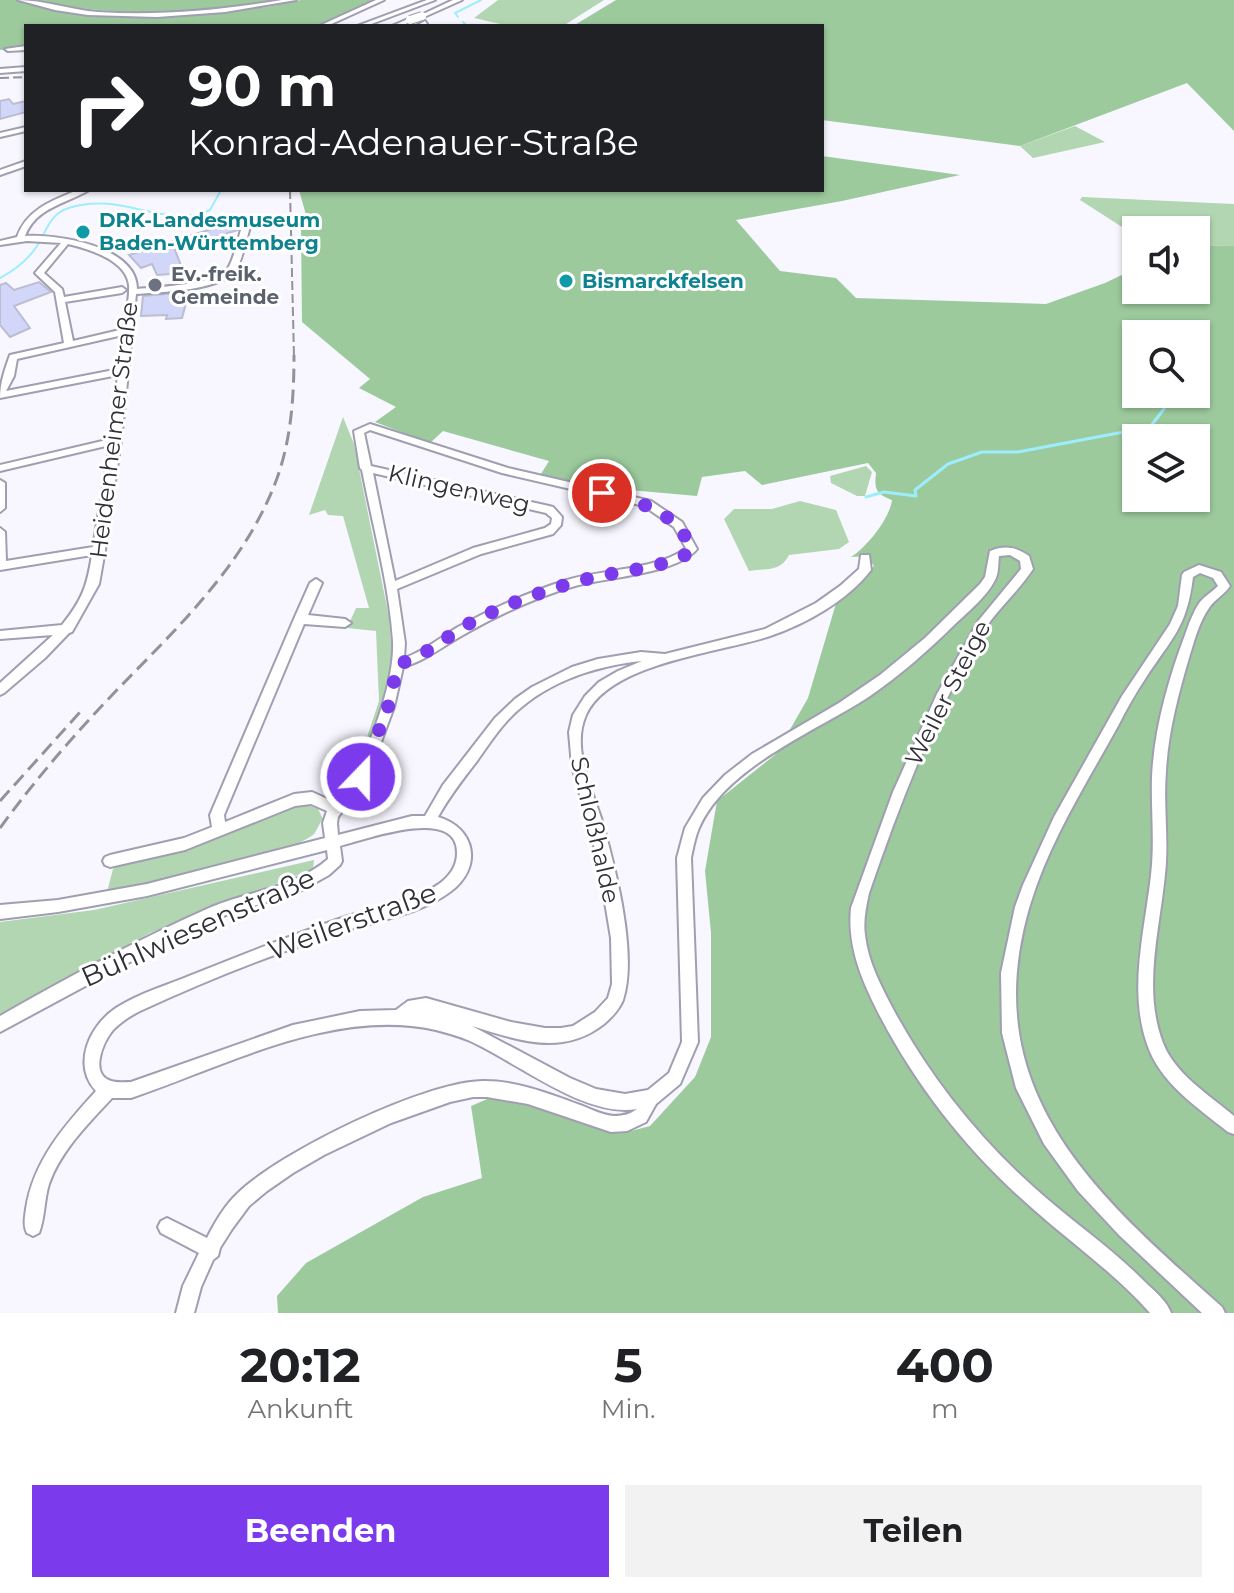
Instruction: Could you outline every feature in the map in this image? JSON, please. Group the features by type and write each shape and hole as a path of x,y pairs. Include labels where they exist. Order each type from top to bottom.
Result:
{"main road":[{"path":"401,24 410,20 422,21 459,0"},
{"path":"0,135 24,129"}],"street":[{"path":"21,0 73,11 143,16 204,13 293,0"},
{"path":"327,24 381,0"},
{"path":"366,24 432,0"},
{"path":"397,13 422,21"},
{"path":"8,49 24,48"},
{"path":"0,71 24,69"},
{"path":"0,173 24,164"},
{"path":"20,239 24,225 45,207 80,192"},
{"path":"133,292 187,286 227,275 232,270 248,220"},
{"name":"Heidenheimer Straße","path":"0,243 50,238 119,261 131,276 133,292 116,441 93,584 84,607 68,629 0,690"},
{"path":"66,242 39,273 61,295 69,343"},
{"path":"61,295 122,290"},
{"path":"0,394 9,376 13,357 21,353 128,331"},
{"path":"0,394 124,371"},
{"path":"333,842 330,823 335,808 354,790 361,777 388,707 398,664 399,643 391,587 359,431 370,427 506,471 647,503 678,525 692,549 688,554 670,561 588,578 506,606 469,623 413,660 398,664"},
{"path":"0,468 116,441"},
{"name":"Klingenweg","path":"365,468 549,510 557,517 556,525 549,531 477,551 391,587"},
{"path":"0,483 0,508"},
{"path":"0,532 1,566 100,550"},
{"name":"Weiler Steige","path":"649,1098 667,1088 676,1078 683,1068 690,1042 684,858 687,839 697,815 725,784 752,762 849,703 914,655 987,585 994,554 1003,551 1015,553 1025,559 1027,569 980,627 923,736 859,901 856,937 862,959 886,1012 913,1061 945,1108 1020,1186 1124,1274 1162,1313"},
{"name":"Schloßhalde","path":"399,1017 408,1008 426,1005 535,1034 564,1036 583,1030 608,1010 616,1000 620,972 614,907 599,835 577,758 577,719 591,696 622,674 757,635 793,620 846,588 865,570 865,558"},
{"path":"1216,1313 1119,1225 1063,1161 1038,1118 1021,1077 1010,1035 1007,996 1017,923 1046,849 1128,695 1175,627 1185,599 1188,575 1199,569 1217,575 1224,586 1205,604 1198,621 1183,665 1161,754 1160,853 1150,949 1148,1009 1155,1044 1165,1063 1234,1126"},
{"path":"219,831 217,815 316,583"},
{"path":"300,619 345,623"},
{"path":"0,635 68,629"},
{"path":"0,912 58,906 147,890 393,826 429,821 439,801 505,716 538,689 572,673 602,665 635,658 669,658"},
{"path":"110,861 185,844 294,800 312,798 335,808"},
{"name":"Weilerstraße","path":"108,1090 98,1083 92,1072 91,1059 100,1033 119,1015 229,967 346,923 422,900 448,885 463,865 464,846 451,829 429,821"},
{"name":"Bühlwiesenstraße","path":"0,1024 152,941 222,910 311,878 335,861 333,842"},
{"path":"33,1227 37,1193 56,1147 108,1090 131,1090 299,1032 346,1021 399,1017 451,1026 477,1036 574,1090 603,1100 628,1103 649,1098 647,1110 640,1117 620,1124 508,1091 473,1089 382,1118 284,1169 243,1200 186,1300 185,1313"},
{"path":"167,1227 212,1250"}],"green space":[{"path":"0,0 18,0 82,15 138,18 267,7 301,0 376,0 322,24 24,24 24,48 0,50"},
{"path":"37,0 277,0 186,11 126,12"},
{"path":"498,0 604,0 566,24 500,24 474,18"},
{"path":"616,0 1234,0 1234,131 1187,83 1020,146 824,120 824,24 576,24"},
{"path":"1075,126 1105,142 1033,158 1020,146"},
{"path":"824,156 960,175 736,220 780,271 836,278 856,298 1046,304 1122,275 1122,304 1210,304 1210,245 1234,246 1234,1313 278,1313 277,1296 306,1263 423,1197 482,1178 471,1106 492,1097 627,1132 650,1126 695,1077 711,1037 711,933 705,871 717,801 776,754 808,698 837,600 858,585 874,566 867,556 851,557 877,532 892,500 877,490 876,473 868,463 762,485 745,471 702,477 697,496 584,486 541,474 549,461 443,431 430,443 375,422 396,407 359,388 370,379 302,322 301,224 306,215 300,192 824,192"},
{"path":"1082,197 1234,204 1234,246 1210,245 1210,216 1122,216 1122,227 1080,200"},
{"path":"343,417 354,444 389,617 392,655 388,691 363,762 359,761 379,701 376,631 347,628 356,608 369,608 343,516 328,515 325,510 309,515"},
{"path":"866,466 872,472 865,496 857,496 831,483 830,476"},
{"path":"800,501 836,510 849,542 839,549 789,555 781,565 771,569 749,571 724,519 734,509 772,509"},
{"path":"302,803 318,809 323,819 314,834 299,843 248,860 107,892 113,869 120,865"},
{"path":"314,860 313,869 150,933 0,1017 0,922 94,910"}],"building":[{"path":"9,99 13,104 24,101 24,113 0,119 0,101"},
{"path":"237,221 240,224 238,230 175,250 184,273 157,275 152,264 141,268 129,255"},
{"path":"39,282 51,292 14,306 30,328 10,337 0,325 0,285 6,283 14,290"},
{"path":"189,292 182,318 141,316 143,296"}],"waterway":[{"path":"458,17 455,13 481,0"},
{"path":"0,278 30,256 50,222 64,210 109,204 160,214 194,215 210,210 220,192"},
{"path":"866,497 884,492 916,496 915,490 948,464 982,452 1018,452 1150,427 1164,409"}],"railway":[{"path":"0,78 24,77"},
{"path":"290,192 294,356"},
{"path":"0,828 69,742 184,621 246,541 276,481 285,450 292,403 294,356"},
{"path":"0,801 81,711"}],"place":[{"name":"DRK-Landesmuseum Baden-Württemberg","path":"83,232"},
{"name":"Bismarckfelsen","path":"566,281"},
{"name":"Ev.-freik. Gemeinde","path":"155,285"}],"route":[{"path":"361,777 388,707 398,664 413,660 469,623 494,611 588,578 670,561 688,554 692,549 678,525 647,503 602,493"}]}
